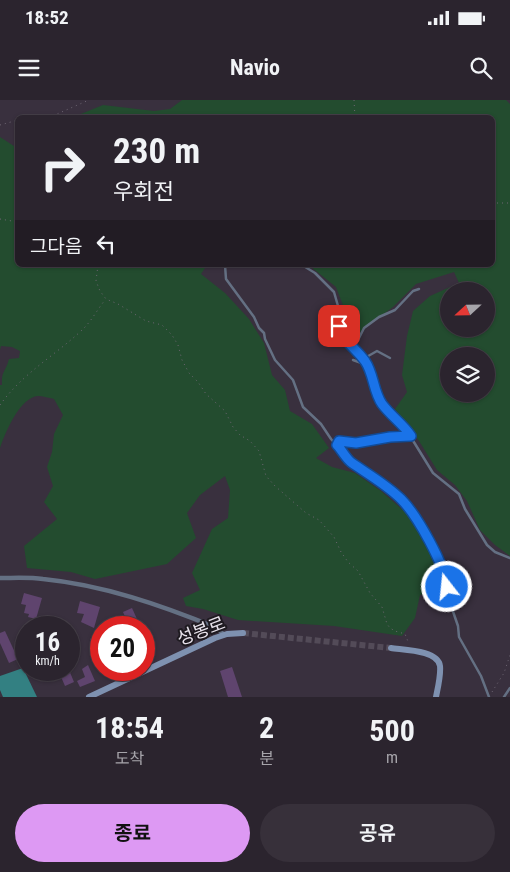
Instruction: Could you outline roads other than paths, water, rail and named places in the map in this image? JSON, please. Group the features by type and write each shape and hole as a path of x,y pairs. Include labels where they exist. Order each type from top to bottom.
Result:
{"street":[{"path":"0,578 41,578 130,596 217,628 224,635"},
{"name":"성봉로","path":"89,697 224,635 243,633"},
{"path":"391,648 426,653 436,658 440,665 436,697"}],"lane":[{"path":"225,267 226,279 254,317 259,328 264,332 265,339 276,360 293,380 300,402 322,424 351,462 363,469 402,500 433,547 446,580 448,596 458,626 459,637 481,676 490,697"},
{"path":"305,267 334,292 342,335 368,365 382,405 404,426 433,473 459,494 465,509 487,545 495,552 510,558"},
{"path":"349,344 358,340 364,328 385,313 394,310 418,288"},
{"path":"363,359 377,351 390,358"},
{"path":"353,360 368,365"},
{"path":"337,445 339,441 356,443 390,437 411,436"},
{"path":"504,697 510,688"}],"tunnel":[{"path":"243,633 391,648"}]}
